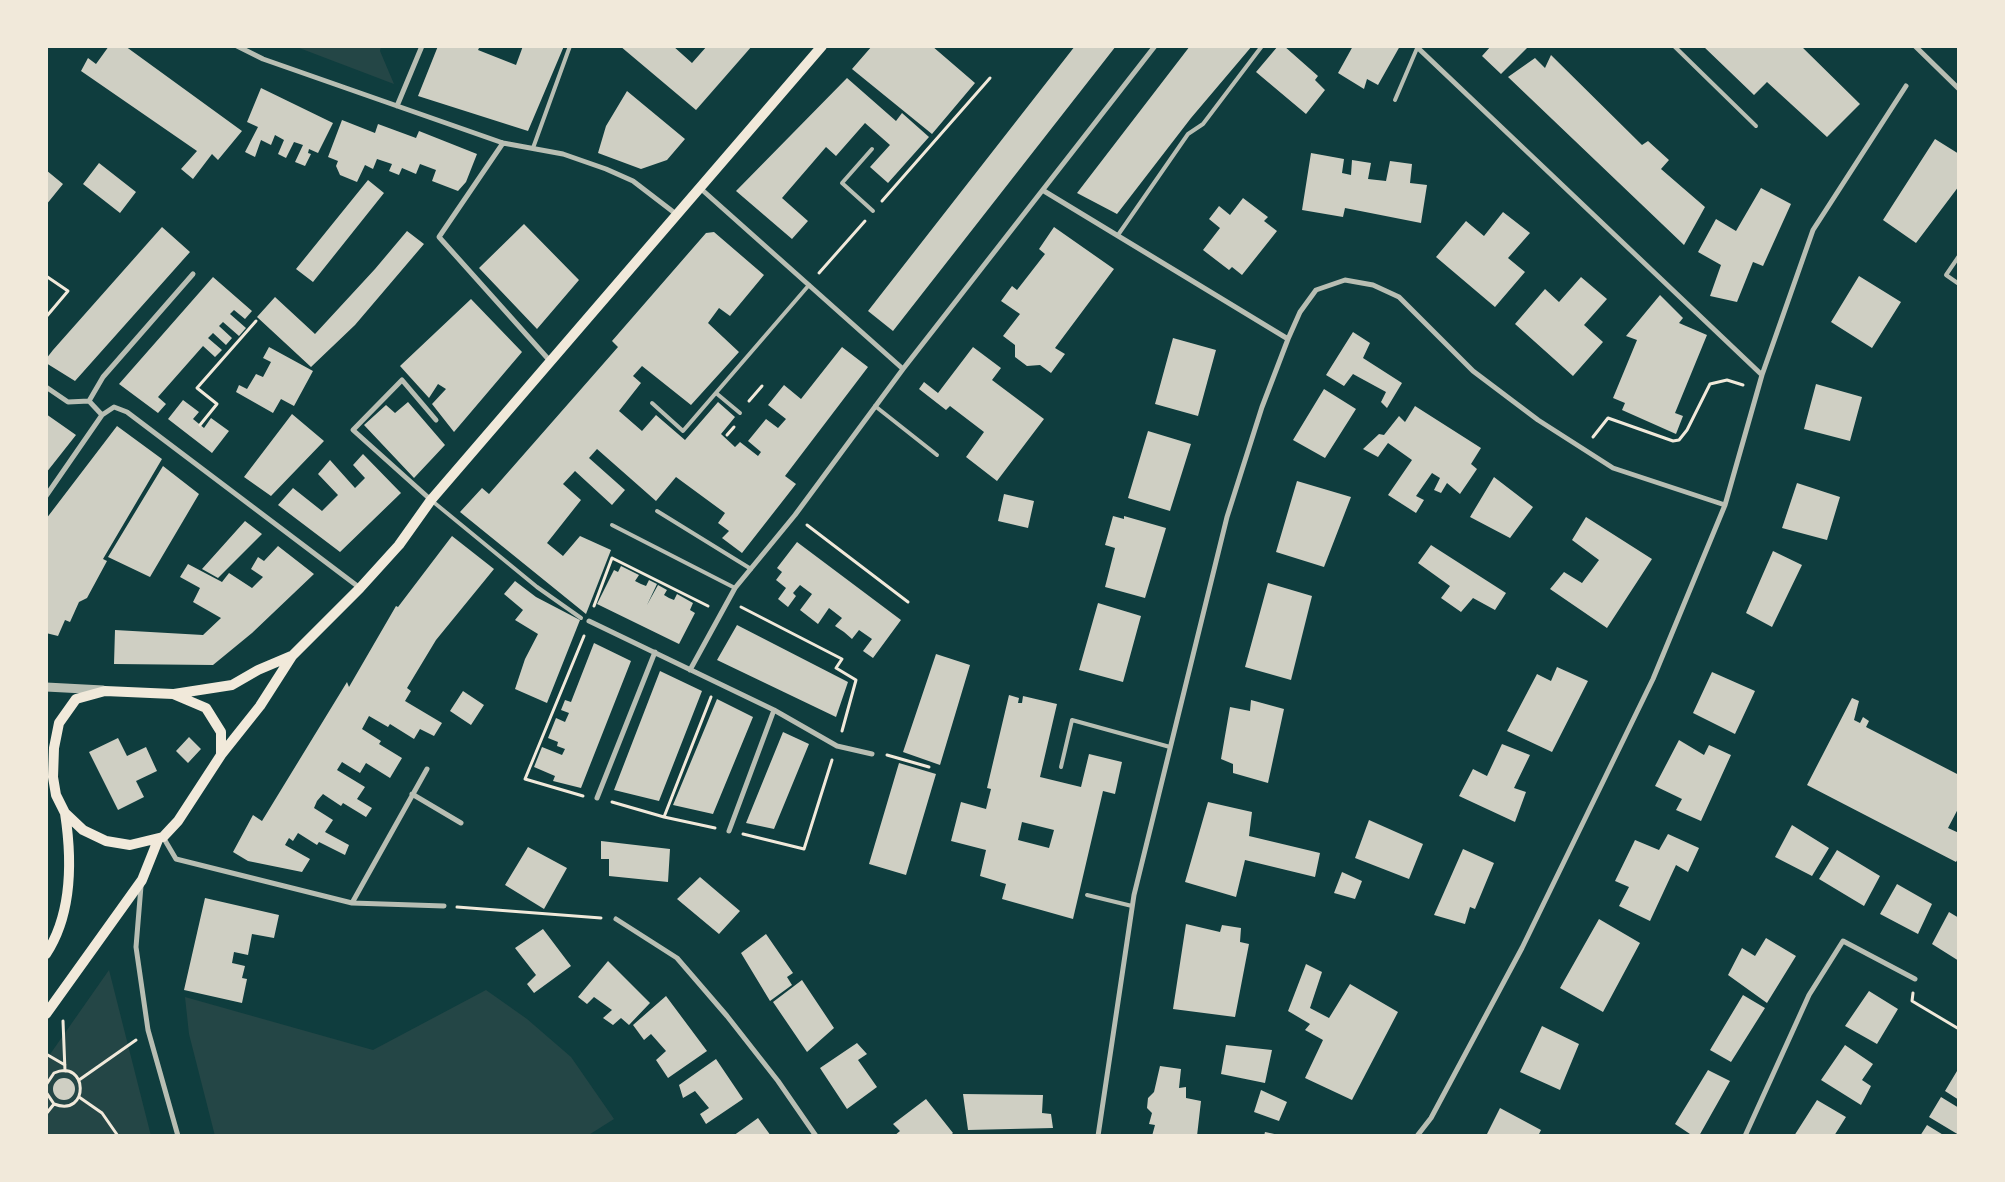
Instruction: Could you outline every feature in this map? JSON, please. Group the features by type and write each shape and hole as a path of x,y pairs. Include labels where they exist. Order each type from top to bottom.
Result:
{"main road":[{"path":"46,1014 142,880 160,839 178,821 221,755 260,706 292,656 360,588 399,545 431,500 822,46"},
{"path":"46,954 64,915 69,876 70,842 65,813 56,795 50,774 59,723 76,699 105,690 172,694 232,685 258,670 292,656"},
{"path":"172,694 206,708 221,732 221,755"},
{"path":"65,813 83,830 106,841 130,845 160,839"}],"street":[{"path":"237,46 263,59 503,143 563,154 633,180 676,214"},
{"path":"397,106 422,46"},
{"path":"690,670 736,588 795,515 903,369 1044,191 1155,46"},
{"path":"1915,46 1958,85"},
{"path":"1418,47 1762,375"},
{"path":"1417,1136 1431,1118 1522,948 1653,679 1725,505 1762,375 1813,230 1906,86"},
{"path":"503,143 439,237 550,361"},
{"path":"699,188 903,369"},
{"path":"1044,191 1288,339"},
{"path":"89,402 103,377 193,274"},
{"path":"1098,1136 1132,906 1227,517 1262,407 1288,339 1300,312 1316,290 1345,280 1373,285 1399,297 1473,371 1538,420 1584,450 1613,468 1725,505"},
{"path":"431,500 353,430 402,380 436,420"},
{"path":"46,387 68,402 89,402 102,415"},
{"path":"46,496 102,415 114,407 127,412 360,588"},
{"path":"589,621 774,710 837,746 872,754"},
{"path":"597,798 655,652"},
{"path":"46,687 105,690"},
{"path":"729,831 774,710"},
{"path":"352,903 427,769"},
{"path":"412,794 460,822"},
{"path":"160,839 176,859 352,903 444,906"},
{"path":"142,880 136,947 148,1030 178,1136"},
{"path":"616,919 676,958 727,1016 778,1081 816,1136"},
{"path":"1745,1136 1809,994 1843,941 1915,980"}],"lane":[{"path":"533,148 570,46"},
{"path":"1118,235 1188,134 1204,124 1262,46"},
{"path":"1674,46 1756,126"},
{"path":"1395,100 1418,47"},
{"path":"872,149 842,183 873,211"},
{"path":"1959,256 1946,275 1959,284"},
{"path":"652,403 683,431 809,285"},
{"path":"716,393 740,413"},
{"path":"876,406 937,455"},
{"path":"431,500 537,587 581,618"},
{"path":"658,511 751,569"},
{"path":"612,525 736,588"},
{"path":"1061,768 1072,720 1170,746"},
{"path":"1087,895 1132,906"}],"path":[{"path":"809,285 990,78"},
{"path":"46,276 68,291 46,317"},
{"path":"200,425 216,404 197,388 256,321"},
{"path":"1584,450 1608,418 1672,441 1679,440 1688,430 1710,384 1716,381 1738,382 1757,393"},
{"path":"795,515 908,602"},
{"path":"664,817 597,798 579,796 525,779 589,621 612,558 721,612"},
{"path":"883,754 930,767"},
{"path":"444,906 616,919"},
{"path":"1915,980 1912,1001 1959,1029"},
{"path":"62,990 65,1071"},
{"path":"79,1080 148,1030"},
{"path":"46,1054 65,1066"},
{"path":"46,1085 54,1074 65,1071 76,1075 79,1080 79,1097"},
{"path":"46,1092 54,1104 65,1106 79,1097"},
{"path":"79,1097 102,1113 118,1136"},
{"path":"46,1114 54,1104"}],"shaded area":[{"path":"294,46 381,46 380,51 394,84"},
{"path":"109,970 151,1136 46,1136 46,1060"},
{"path":"486,990 527,1019 571,1057 614,1119 587,1136 215,1136 189,1034 185,997 373,1050"}],"building":[{"path":"109,46 125,46 242,131 218,160 212,154 193,179 181,169 197,151 81,71 88,58 96,64"},
{"path":"438,46 480,46 478,50 516,65 523,46 564,46 528,131 418,96"},
{"path":"620,46 673,46 692,63 707,46 752,46 696,110"},
{"path":"872,46 932,46 975,83 932,134 852,69"},
{"path":"1075,46 1116,46 893,331 868,311"},
{"path":"1190,46 1252,46 1191,118 1117,214 1077,193"},
{"path":"1278,46 1284,46 1318,76 1315,80 1325,90 1306,114 1256,72"},
{"path":"1353,46 1400,46 1378,85 1367,79 1364,89 1338,73"},
{"path":"1491,46 1525,46 1527,48 1501,74 1482,56"},
{"path":"1703,46 1801,46 1860,104 1827,137 1767,82 1754,95"},
{"path":"1551,55 1642,145 1648,141 1669,160 1661,169 1705,207 1684,245 1508,77 1535,58 1545,68"},
{"path":"847,78 896,121 902,113 929,137 888,183 870,167 890,145 865,123 836,156 826,147 782,198 808,221 792,239 736,191"},
{"path":"261,88 333,123 318,153 309,149 308,153 311,154 305,166 295,162 303,145 294,142 286,158 278,154 284,140 275,135 271,145 261,140 255,157 245,152 258,127 247,122"},
{"path":"627,91 685,139 667,160 641,169 598,153 606,126"},
{"path":"342,120 375,133 378,124 416,138 419,131 477,154 466,182 458,191 432,181 436,170 420,164 416,174 402,168 399,175 389,171 392,164 377,159 373,169 365,165 357,182 340,175 336,166 338,161 328,157"},
{"path":"1935,139 1959,154 1959,186 1916,243 1883,220"},
{"path":"1311,153 1344,159 1342,173 1351,175 1352,160 1371,163 1368,179 1386,181 1390,161 1412,164 1410,183 1427,185 1421,223 1345,208 1343,217 1302,210"},
{"path":"99,163 136,192 120,213 83,184"},
{"path":"46,170 63,184 46,205"},
{"path":"368,180 384,193 313,282 296,269"},
{"path":"1761,188 1791,204 1763,266 1753,262 1737,302 1710,296 1721,265 1698,252 1716,219 1736,231"},
{"path":"1243,198 1268,217 1264,221 1277,231 1242,275 1232,267 1229,270 1203,250 1220,228 1209,219 1219,206 1230,215"},
{"path":"1503,212 1530,233 1508,258 1525,272 1495,307 1436,257 1466,221 1484,236"},
{"path":"524,224 579,280 537,329 479,268"},
{"path":"162,227 190,252 75,381 46,363 46,359 53,350"},
{"path":"1054,227 1114,269 1055,348 1065,354 1051,373 1040,365 1027,366 1015,357 1015,345 1003,336 1020,314 1001,301 1012,286 1017,290 1045,254 1039,249"},
{"path":"407,231 424,244 355,325 311,367 257,317 275,297 315,334"},
{"path":"714,232 764,275 730,316 719,308 708,323 739,352 691,405 642,366 633,376 641,383 619,411 642,431 656,415 685,440 718,402 735,417 721,434 735,447 740,442 758,456 761,452 748,441 766,419 778,428 786,419 768,405 784,385 801,399 842,347 868,367 785,476 796,484 742,553 722,538 729,531 718,523 725,513 676,477 656,501 597,449 589,458 625,490 612,505 575,471 563,484 581,500 547,543 563,556 580,536 611,550 586,614 460,512 482,488 489,494 618,347 612,341 706,233"},
{"path":"1859,276 1901,302 1872,348 1831,322"},
{"path":"213,277 252,311 245,319 234,310 230,314 246,328 239,336 223,322 219,326 232,338 226,345 213,333 208,338 222,350 215,357 203,346 158,397 166,404 158,413 119,384"},
{"path":"1581,277 1607,299 1584,325 1603,342 1573,376 1515,324 1545,289 1559,302"},
{"path":"1660,295 1683,318 1679,323 1707,335 1675,413 1683,416 1676,434 1622,410 1625,403 1613,398 1637,340 1626,336"},
{"path":"471,299 522,352 454,432 432,404 446,389 438,384 429,398 400,366"},
{"path":"1353,332 1370,343 1363,358 1402,383 1387,408 1381,402 1386,392 1353,374 1344,386 1326,375"},
{"path":"1173,338 1216,350 1198,416 1155,404"},
{"path":"269,347 313,371 294,406 281,399 273,413 236,392 239,385 247,389 256,374 263,377 271,362 263,358"},
{"path":"973,347 1001,368 992,380 1044,419 997,481 966,457 984,432 950,406 946,410 919,389 924,382 938,393"},
{"path":"1816,384 1862,397 1850,441 1804,429"},
{"path":"1324,389 1356,409 1325,458 1293,440"},
{"path":"183,400 199,412 193,419 204,428 211,418 229,431 212,453 168,419"},
{"path":"408,402 445,445 414,478 364,425 386,405 395,413"},
{"path":"1415,406 1481,448 1471,464 1477,469 1460,494 1447,483 1441,493 1434,490 1440,478 1432,473 1416,496 1424,500 1416,513 1388,495 1412,460 1388,443 1378,457 1363,449 1379,434 1384,435 1399,416 1405,422"},
{"path":"46,414 76,435 46,473"},
{"path":"292,414 324,441 271,496 244,477"},
{"path":"117,426 162,459 103,559 107,561 87,598 79,602 70,622 65,620 58,636 46,633 46,519"},
{"path":"1148,431 1191,444 1170,511 1128,498"},
{"path":"363,454 401,493 340,552 278,505 293,488 322,511 338,495 318,474 330,460 355,488 365,478 353,465"},
{"path":"163,466 199,494 150,577 108,557"},
{"path":"1494,477 1533,507 1510,538 1470,517"},
{"path":"1297,481 1351,497 1324,567 1276,552"},
{"path":"1797,483 1840,497 1827,540 1782,528"},
{"path":"1004,494 1034,501 1028,528 998,521"},
{"path":"1113,516 1124,519 1124,516 1166,528 1145,598 1105,587 1115,548 1105,545"},
{"path":"1586,517 1652,559 1607,628 1550,589 1564,572 1582,583 1599,560 1572,540"},
{"path":"245,521 262,534 218,578 202,569"},
{"path":"452,536 494,569 436,640 407,688 411,691 405,701 442,723 434,736 420,729 414,739 390,724 388,727 369,716 362,729 381,741 379,744 402,758 390,778 366,763 360,773 342,762 337,770 365,787 357,799 372,808 366,817 343,803 341,806 323,794 317,801 314,808 333,820 325,832 349,845 345,855 319,842 317,845 298,833 293,841 289,838 285,845 310,859 302,872 248,861 233,852 253,815 262,821 347,682 349,687 396,606 398,607"},
{"path":"797,542 901,620 873,658 863,651 872,639 859,630 852,639 835,626 842,618 829,608 818,624 800,610 812,594 800,585 793,593 796,596 788,607 778,599 786,588 776,580 782,572 777,568"},
{"path":"1431,545 1506,593 1495,610 1473,598 1461,612 1441,598 1450,586 1418,563"},
{"path":"278,546 314,574 252,633 213,665 114,664 115,630 203,635 221,618 193,602 200,588 180,577 188,564 222,582 229,573 252,588 263,577 251,569 258,557 264,561"},
{"path":"1773,551 1802,565 1772,627 1746,613"},
{"path":"621,566 639,575 635,581 641,584 646,586 649,580 657,584 647,605 658,585 667,590 664,595 669,598 674,600 677,594 693,603 690,610 695,613 679,644 597,604 614,570 618,572"},
{"path":"515,581 536,597 580,620 547,703 515,689 525,659 538,634 515,620 523,610 504,594"},
{"path":"1268,583 1312,596 1291,680 1245,667"},
{"path":"1098,603 1141,616 1123,682 1079,670"},
{"path":"737,625 848,682 836,717 717,660"},
{"path":"594,643 631,661 581,788 553,781 555,776 534,767 542,747 562,755 565,749 557,746 558,742 548,738 556,718 565,722 569,713 561,710 565,700 571,702"},
{"path":"936,654 970,665 940,765 903,752"},
{"path":"1557,667 1588,681 1552,752 1507,731 1537,674 1551,681"},
{"path":"660,671 702,691 659,801 614,790"},
{"path":"1712,672 1755,691 1735,734 1693,713"},
{"path":"463,691 484,705 471,725 450,711"},
{"path":"1009,695 1019,698 1018,703 1022,703 1023,696 1057,704 1040,777 1081,787 1089,754 1122,762 1115,794 1103,791 1073,919 1002,899 1006,884 980,876 986,850 951,841 961,802 986,809 991,789 987,788","holes":["1022,822 1054,830 1049,848 1018,840"]},
{"path":"1852,698 1859,701 1854,720 1860,723 1863,717 1869,721 1866,727 1959,775 1959,807 1948,828 1959,833 1959,857 1956,862 1807,785"},
{"path":"717,699 753,717 713,814 673,805"},
{"path":"1251,700 1284,709 1268,783 1233,773 1233,764 1221,759 1230,707 1250,711"},
{"path":"783,732 809,744 774,829 746,823"},
{"path":"189,737 201,749 188,763 176,751"},
{"path":"118,738 127,756 146,747 157,771 136,781 144,797 118,810 89,752"},
{"path":"1679,740 1704,755 1709,745 1731,755 1701,821 1676,810 1682,799 1655,786"},
{"path":"1502,744 1530,755 1514,788 1526,792 1515,822 1459,796 1473,769 1487,776"},
{"path":"899,763 936,774 906,875 869,864"},
{"path":"1208,802 1252,812 1249,836 1320,853 1315,877 1245,860 1236,897 1185,882"},
{"path":"1369,820 1423,844 1409,879 1355,858"},
{"path":"1792,825 1829,848 1812,876 1775,857"},
{"path":"1668,834 1699,848 1688,872 1676,865 1650,921 1619,906 1629,887 1615,881 1635,840 1659,850"},
{"path":"601,841 670,849 668,882 609,876 609,859 601,859"},
{"path":"528,847 567,868 544,909 505,885"},
{"path":"1463,849 1494,863 1475,909 1470,907 1465,924 1434,915"},
{"path":"1837,850 1880,876 1864,906 1819,879"},
{"path":"1342,872 1362,881 1355,899 1334,893"},
{"path":"700,877 740,911 719,934 677,899"},
{"path":"1897,884 1932,904 1918,934 1880,914"},
{"path":"205,898 279,915 274,938 252,934 248,955 234,952 232,963 245,966 242,978 247,979 242,1003 184,990"},
{"path":"1949,912 1959,918 1959,961 1932,944"},
{"path":"1599,919 1640,943 1603,1012 1560,988"},
{"path":"1186,924 1220,932 1222,925 1241,928 1240,942 1249,944 1235,1017 1173,1009"},
{"path":"543,929 571,966 534,993 527,984 536,975 515,948"},
{"path":"766,934 793,973 787,977 792,985 770,1001 741,953"},
{"path":"1766,938 1796,956 1767,1003 1728,975 1742,948 1755,956"},
{"path":"608,961 650,1003 629,1025 621,1018 613,1025 603,1018 612,1010 594,997 587,1004 578,997"},
{"path":"1306,964 1322,972 1310,1008 1329,1018 1350,984 1398,1012 1352,1100 1305,1078 1323,1040 1305,1030 1310,1024 1288,1011"},
{"path":"802,980 834,1028 807,1052 773,1002"},
{"path":"1869,991 1898,1009 1877,1044 1845,1026"},
{"path":"1743,995 1765,1008 1731,1062 1710,1050"},
{"path":"666,996 707,1051 668,1078 656,1060 666,1051 651,1034 644,1040 633,1025"},
{"path":"1542,1026 1579,1044 1560,1090 1520,1072"},
{"path":"857,1043 867,1054 858,1060 877,1087 847,1109 820,1068"},
{"path":"1226,1045 1272,1050 1265,1083 1221,1074"},
{"path":"1845,1045 1873,1064 1862,1080 1871,1086 1861,1105 1821,1080"},
{"path":"716,1059 743,1099 706,1124 700,1114 709,1108 695,1091 683,1098 679,1085"},
{"path":"1160,1066 1181,1069 1179,1088 1186,1087 1186,1098 1201,1101 1197,1136 1152,1136 1155,1125 1149,1124 1152,1113 1147,1108 1148,1098 1154,1092"},
{"path":"1708,1070 1730,1081 1699,1136 1693,1136 1675,1124"},
{"path":"1957,1071 1959,1072 1959,1100 1945,1091"},
{"path":"64,1078 72,1081 75,1089 72,1097 64,1100 56,1097 53,1089 56,1081"},
{"path":"1261,1090 1287,1102 1279,1121 1254,1112"},
{"path":"963,1094 1043,1095 1042,1113 1051,1114 1053,1128 968,1130"},
{"path":"1941,1097 1959,1108 1959,1135 1929,1117"},
{"path":"926,1099 953,1133 950,1136 894,1136 900,1131 893,1124"},
{"path":"1817,1100 1846,1117 1834,1136 1794,1136"},
{"path":"1500,1108 1541,1130 1538,1136 1486,1136"},
{"path":"758,1118 771,1136 733,1136"},
{"path":"1927,1125 1945,1136 1920,1136"},
{"path":"1265,1132 1279,1135 1279,1136 1264,1136"}]}
